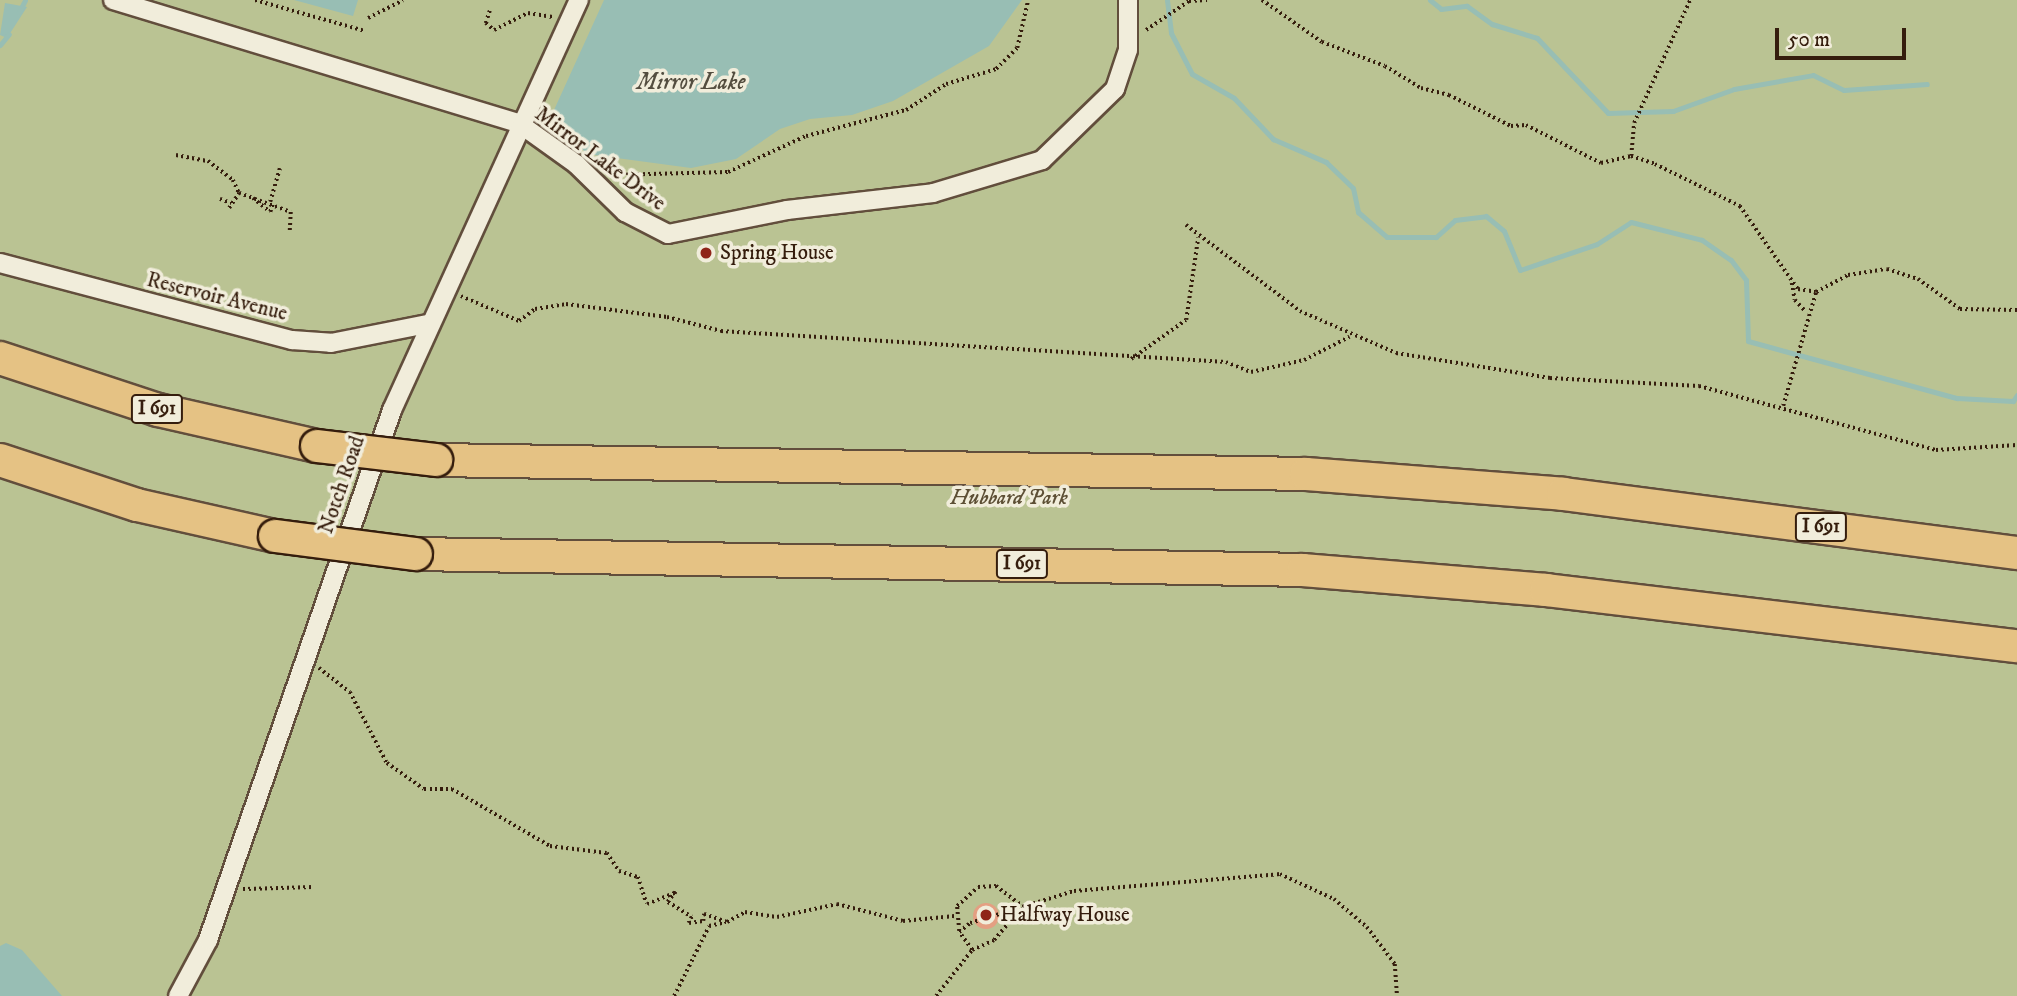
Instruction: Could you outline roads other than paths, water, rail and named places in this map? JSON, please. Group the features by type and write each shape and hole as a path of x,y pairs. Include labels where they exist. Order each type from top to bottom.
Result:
{"highway":[{"name":"I 691","path":"0,358 158,410 317,446 436,460 1331,475 1563,494 2017,553"},
{"name":"I 691","path":"1,461 136,505 275,536 416,554 1303,570 1546,590 2017,646"}],"street":[{"name":"Mirror Lake Drive","path":"113,0 520,124 590,178 645,226 679,234 1015,173 1068,140 1115,89 1128,50 1128,0"},
{"name":"Notch Road","path":"178,996 228,886 427,324 579,0"},
{"name":"Reservoir Avenue","path":"0,262 292,340 331,343 427,324"}],"water":[{"path":"294,0 358,0 353,16"},
{"name":"Mirror Lake","path":"604,0 1022,0 989,46 893,101 852,115 810,119 780,129 736,159 691,168 587,154 563,130 554,110"},
{"path":"5,3 27,7 7,38 0,35"},
{"path":"6,943 22,950 62,996 0,996 0,946"}],"waterway":[{"path":"19,12 25,0"},
{"path":"1167,0 1171,33 1192,74 1234,98 1273,139 1326,162 1353,188 1358,212 1387,237 1436,237 1455,220 1486,216 1504,231 1520,270 1597,244 1631,222 1702,240 1731,260 1746,280 1748,341 1957,398 2013,401 2017,395"},
{"path":"1430,0 1441,9 1467,6 1492,24 1537,38 1608,113 1673,111 1734,89 1813,75 1844,90 1927,84"},
{"path":"0,45 9,34"}],"place":[{"name":"Spring House","path":"706,253"},
{"name":"Halfway House","path":"986,915"}],"park label":[{"name":"Hubbard Park","path":"1009,498"}]}
